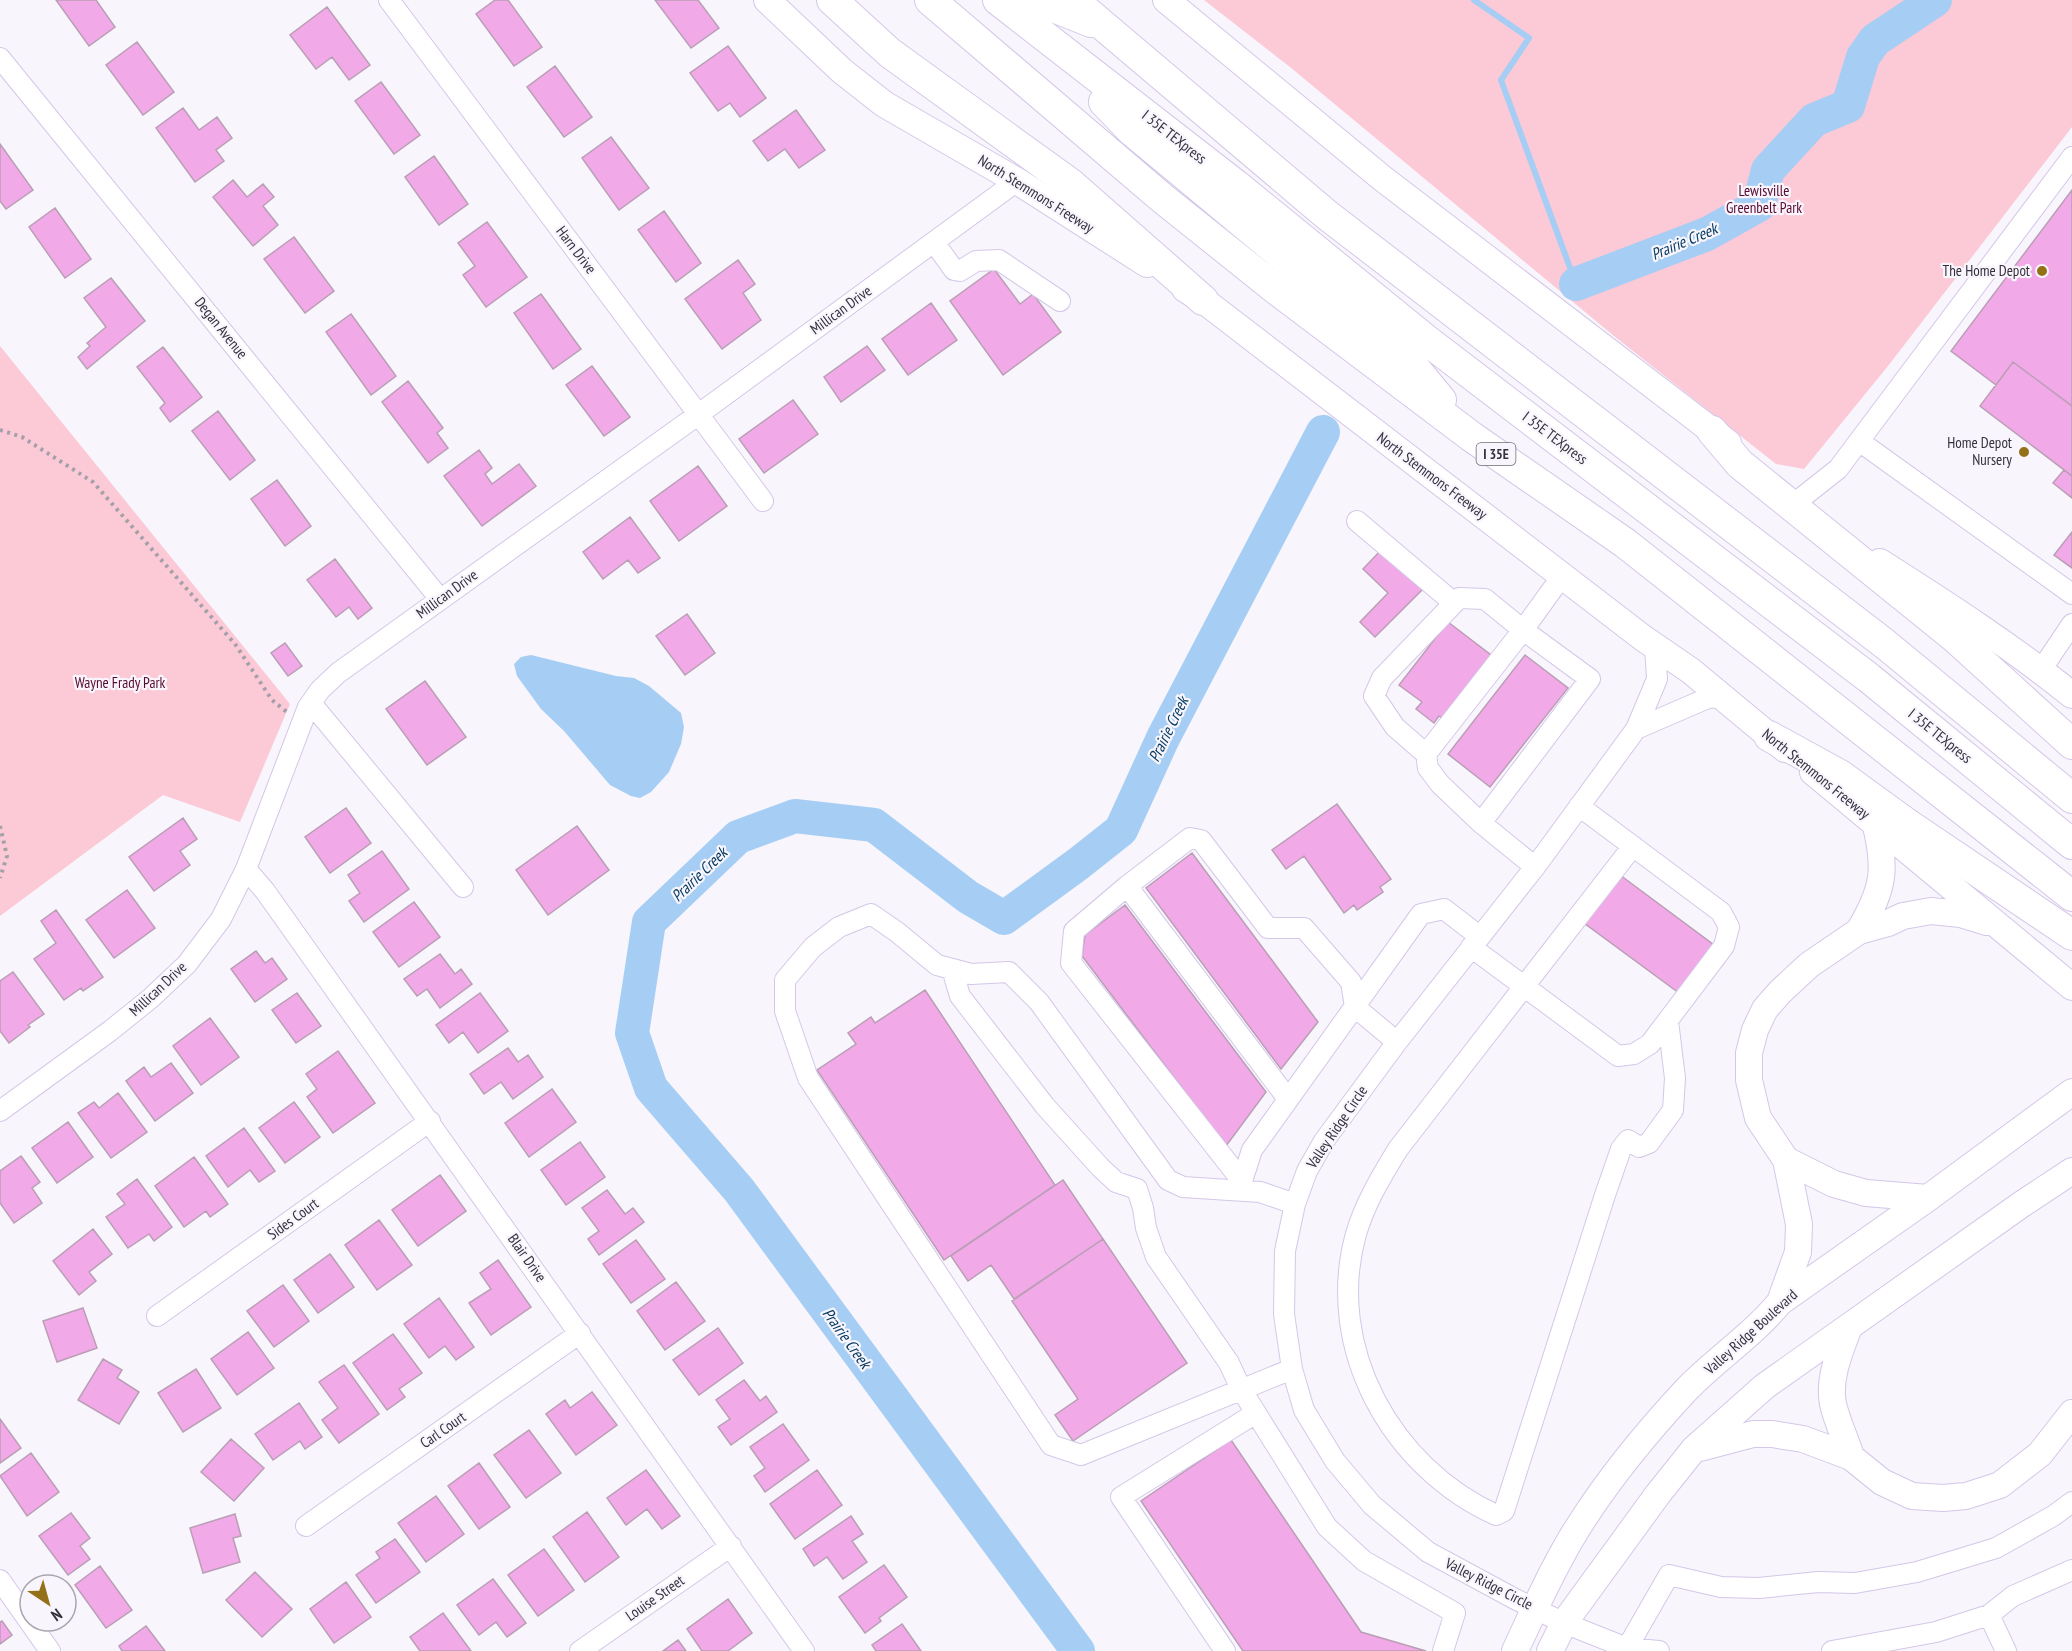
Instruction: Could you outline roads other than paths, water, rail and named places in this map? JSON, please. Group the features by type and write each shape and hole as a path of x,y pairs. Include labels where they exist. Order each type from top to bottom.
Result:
{"highway":[{"path":"832,0 890,53 1071,184 1203,300"},
{"name":"I 35E","path":"930,0 1162,198 1277,290 1472,437 1625,543 2072,896"},
{"path":"998,0 1038,32 1132,131 1408,360 1472,437"},
{"path":"1036,0 1102,26"},
{"path":"1073,0 1327,214 1886,644 2072,798"},
{"name":"I 35E TEXpress","path":"1038,32 1236,185 1425,339 1869,678 2072,844"},
{"path":"1712,431 1740,464 1953,636 2072,744"},
{"path":"1769,736 1839,775 2072,935"}],"main road":[{"name":"North Stemmons Freeway","path":"767,0 842,71 884,104 1017,181 1203,300 1562,576 1691,671 2072,987"},
{"path":"1166,0 1383,178 1800,499 1877,561 1962,614 2072,695"},
{"path":"1859,931 1873,905 1883,876 1881,845 1875,822"},
{"path":"1780,1302 1798,1252 1799,1224 1786,1160 1758,1118 1749,1080 1749,1053 1755,1029 1765,1010 1809,964 1859,931 1903,916 1931,911 1961,914 1996,925"},
{"name":"Valley Ridge Boulevard","path":"1515,1651 1534,1607 1573,1536 1635,1449 1687,1389 1768,1317 1780,1302 1928,1198 2065,1097"},
{"path":"1786,1160 1834,1184 1866,1193 1928,1198"},
{"path":"1550,1651 1564,1623 1658,1494 1694,1449 1765,1386 2072,1171"},
{"path":"1849,1327 1832,1384 1833,1402 1851,1457"},
{"path":"1694,1449 1753,1434 1772,1434 1803,1439 1851,1457 1882,1482 1912,1496 1943,1498 1966,1496 2000,1485 2040,1454 2072,1413"}],"street":[{"name":"Harn Drive","path":"389,0 763,501"},
{"name":"Degan Avenue","path":"0,58 440,599"},
{"path":"1800,499 1838,469 2072,157"},
{"name":"Millican Drive","path":"0,1111 110,1031 151,998 187,964 221,919 246,869 311,703 320,690 338,673 699,414 1017,181"},
{"path":"934,242 954,270 960,271 976,261 999,260 1060,301"},
{"path":"1859,441 2072,594"},
{"path":"1357,521 1454,603"},
{"path":"1426,754 1562,576"},
{"path":"1480,823 1590,679 1485,600 1459,598 1382,678 1374,696 1395,727 1426,754 1428,768 1440,784 1480,823 1535,867"},
{"path":"2041,670 2072,624"},
{"name":"Valley Ridge Circle","path":"1655,646 1657,679 1636,729 1535,867 1397,1042 1324,1141 1307,1171 1295,1204 1285,1251 1284,1314 1292,1369 1304,1410 1335,1461 1372,1505 1428,1552 1564,1623 1627,1648 1659,1651"},
{"path":"1636,729 1708,698 1722,697"},
{"path":"311,703 463,887"},
{"path":"1243,1186 1252,1150 1421,914 1444,909 1525,987 1618,1056 1634,1054 1650,1044 1724,946 1729,927 1721,912 1579,806"},
{"path":"1243,1186 1071,963 1074,931 1127,886 1190,838 1201,840 1268,928 1305,928 1352,982 1355,1007 1397,1042"},
{"path":"1633,846 1398,1149 1367,1202 1356,1236 1348,1285 1349,1319 1368,1385 1399,1439 1419,1462 1473,1505 1496,1515 1504,1511 1605,1195 1622,1149 1628,1140 1639,1147 1649,1143 1673,1110 1675,1078 1668,1021"},
{"name":"Blair Drive","path":"246,869 265,891 430,1121 804,1651"},
{"path":"1127,886 1288,1100"},
{"path":"1292,1369 1081,1455 1051,1445 808,1078 785,1011 784,980 806,955 838,927 871,914 937,965 970,974 1009,972 1039,1002 1168,1180 1183,1188 1243,1186 1295,1204"},
{"path":"952,969 960,996 1045,1106 1100,1167 1116,1182 1137,1189 1168,1180"},
{"name":"Sides Court","path":"157,1316 430,1121"},
{"path":"1137,1189 1146,1228 1156,1257 1229,1364 1241,1389 1327,1527 1364,1561 1455,1613 1443,1651"},
{"name":"Carl Court","path":"306,1526 580,1334"},
{"path":"1225,1651 1121,1497 1256,1413"},
{"path":"1627,1648 1669,1575 1721,1587 1759,1588 1818,1582 1855,1583 1917,1572 1996,1548 2053,1516 2072,1502"},
{"name":"Louise Street","path":"580,1651 731,1546"},
{"path":"1832,1651 1936,1632 1989,1615 2013,1596 2072,1570"},
{"path":"0,1580 50,1651"},
{"path":"1989,1615 2006,1651"}],"water":[{"path":"531,655 616,676 634,678 649,686 681,713 684,727 681,744 669,772 651,792 640,798 610,785 564,731 541,709 517,676 514,664 521,657"}],"waterway":[{"path":"1474,0 1529,38 1501,80 1576,284"},
{"name":"Prairie Creek","path":"1576,284 1707,234 1759,205 1768,170 1814,120 1848,106 1863,57 1875,40 1935,0"},
{"name":"Prairie Creek","path":"1078,1651 739,1190 651,1088 632,1033 649,922 738,837 795,816 874,825 968,897 1004,918 1121,830 1163,738 1323,432"}],"place":[{"name":"The Home Depot","path":"2042,271"},
{"name":"Home Depot Nursery","path":"2024,452"}],"park label":[{"name":"Lewisville Greenbelt Park","path":"1764,200"},
{"name":"Wayne Frady Park","path":"120,683"}]}
